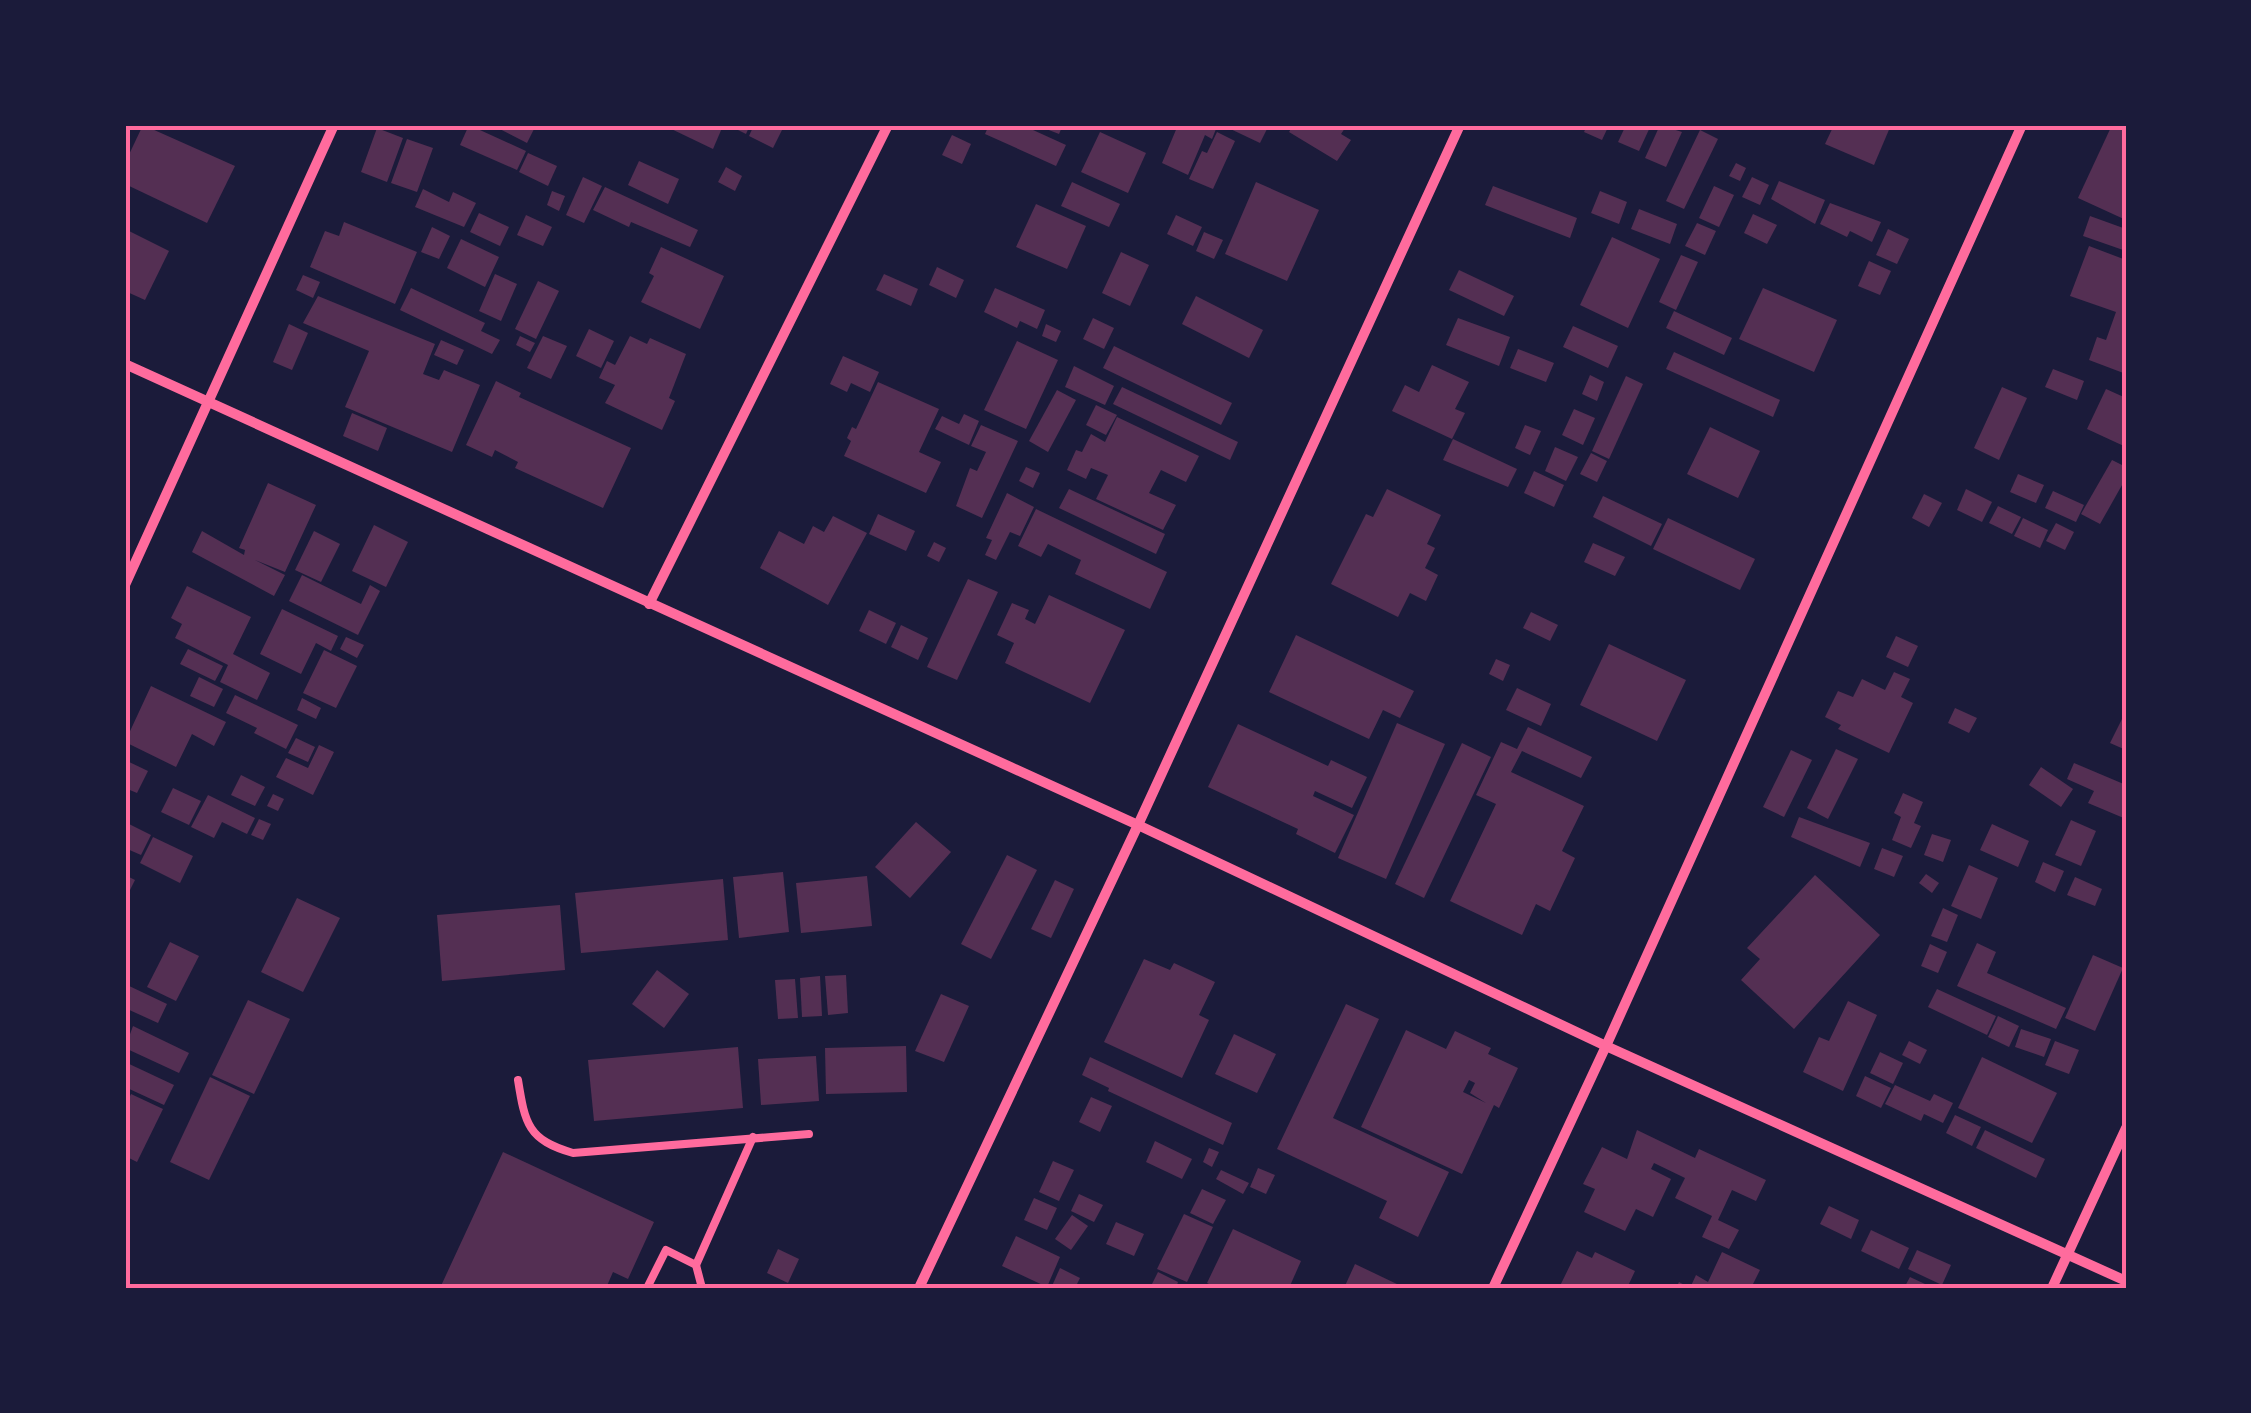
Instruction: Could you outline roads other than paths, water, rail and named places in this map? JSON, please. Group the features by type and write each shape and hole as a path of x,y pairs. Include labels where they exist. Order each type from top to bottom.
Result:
{"street":[{"path":"125,585 334,125"},
{"path":"649,604 888,125"},
{"path":"919,1288 1460,125"},
{"path":"1493,1288 2022,125"},
{"path":"125,364 1138,824 1606,1046 2126,1281"},
{"path":"2052,1288 2126,1128"}],"lane":[{"path":"518,1080 530,1130 548,1146 573,1153 809,1134"},
{"path":"702,1288 696,1266 754,1137"},
{"path":"647,1288 666,1250 696,1266"}]}
